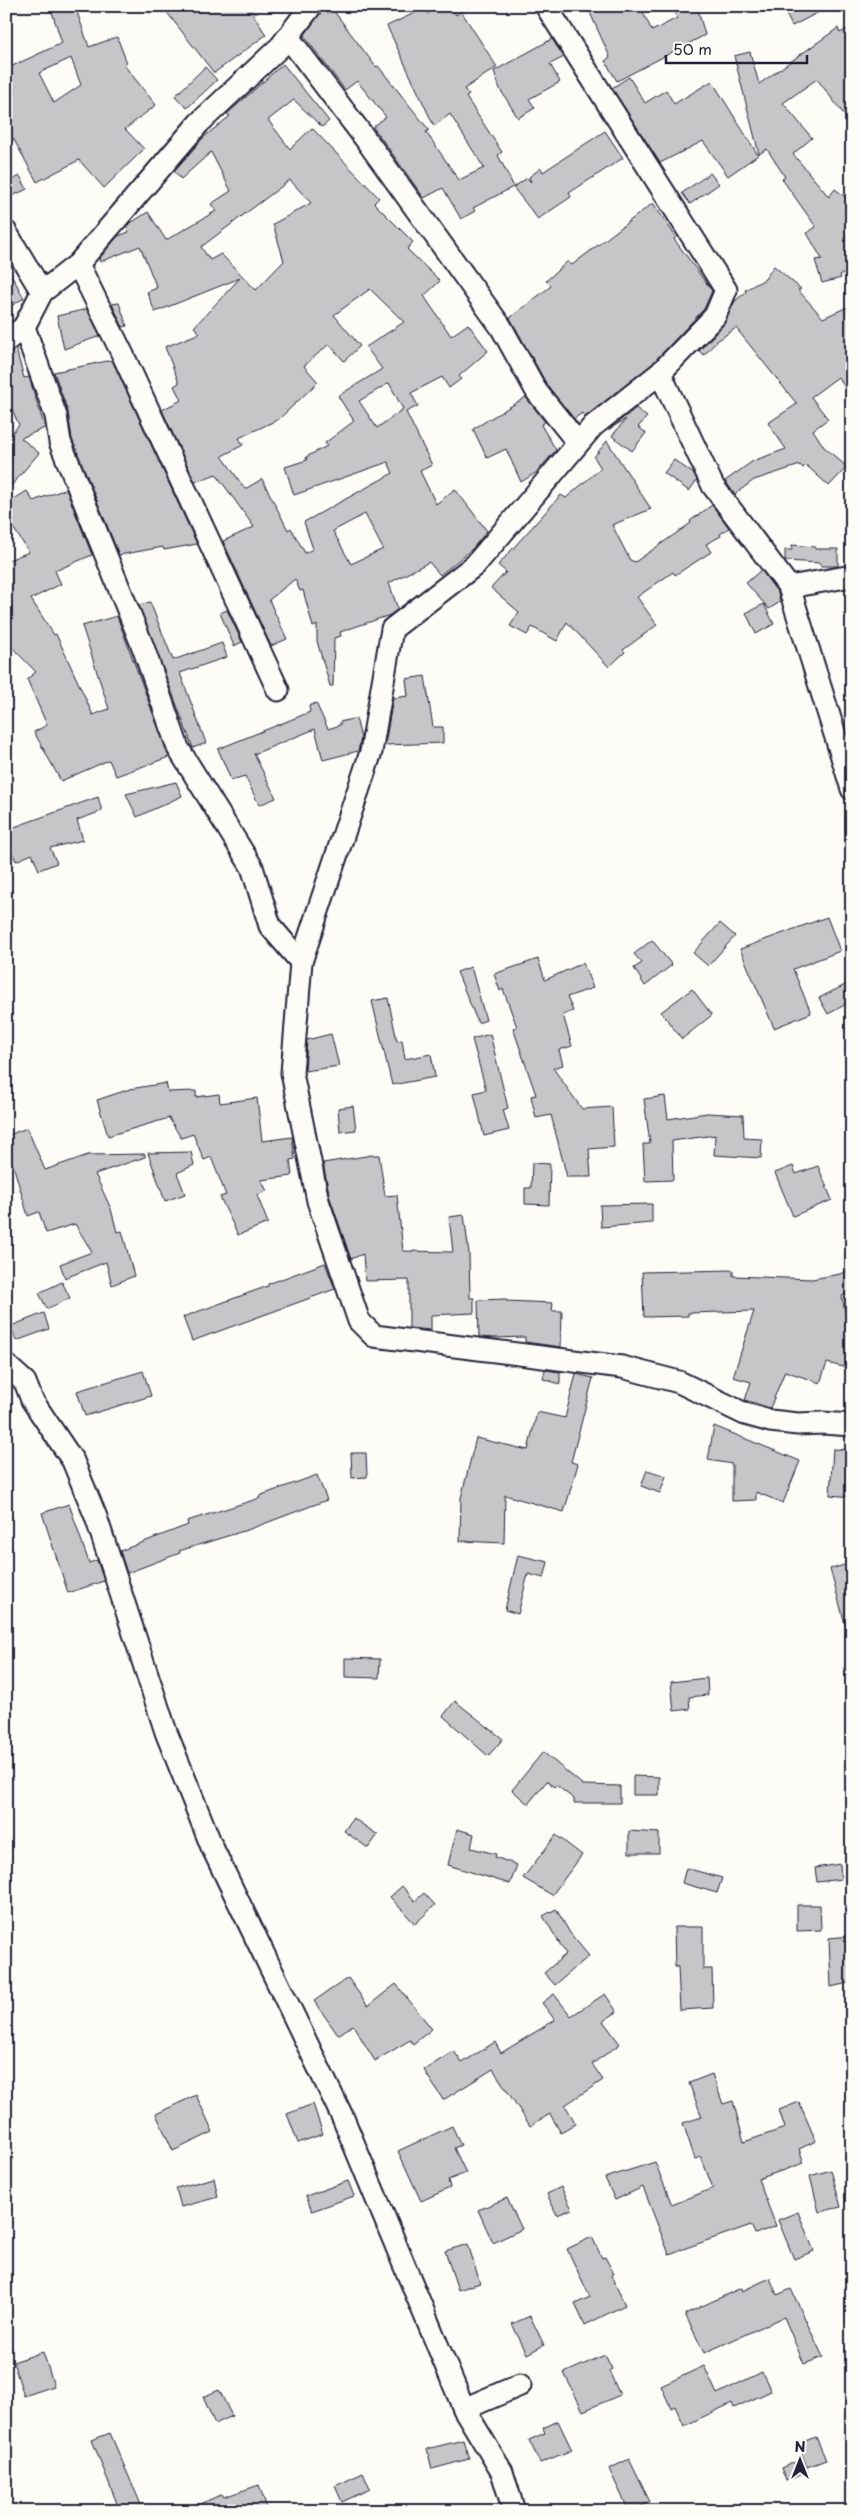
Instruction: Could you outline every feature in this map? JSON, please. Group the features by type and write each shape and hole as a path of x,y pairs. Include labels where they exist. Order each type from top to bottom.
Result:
{"street":[{"path":"6,341 24,327 42,292 78,264 199,123 288,37 311,6"},
{"path":"546,6 726,290 715,316 660,373 593,426 475,565 392,629 371,752 301,962 292,1073 318,1201 359,1321 374,1336 622,1367 679,1382 745,1414 770,1421 852,1426"},
{"path":"288,37 367,141 495,319 537,392 578,443"},
{"path":"6,232 42,292"},
{"path":"78,264 127,364 278,690"},
{"path":"24,327 56,416 60,442 143,647 178,748 252,867 270,926 301,962"},
{"path":"660,373 713,486 789,587 852,789"},
{"path":"789,587 852,576"},
{"path":"6,1365 25,1382 32,1400 73,1461 96,1517 166,1732 212,1847 343,2118 464,2409 502,2472 514,2511"},
{"path":"464,2409 520,2385"}],"building":[{"path":"50,6 75,6 89,47 117,37 127,63 124,65 156,105 125,129 144,149 104,188 79,160 37,182 13,138 6,142 6,96 14,92 6,69 62,43","holes":["71,58 81,85 54,103 39,73"]},
{"path":"162,6 248,6 266,35 214,73"},
{"path":"330,6 376,67 378,66 429,130 426,132 459,180 484,168 450,114 434,126 387,26 425,8 428,14 441,6 451,6 456,15 461,11 497,67 464,89 469,95 466,97 502,152 498,155 514,187 527,178 531,182 529,177 541,168 543,172 605,131 623,158 569,193 571,197 538,219 513,187 473,208 475,211 461,219 443,188 424,198 373,127 386,117 357,81 345,90 304,36 322,10"},
{"path":"587,6 640,6 652,31 677,18 674,6 697,6 705,35 617,81 605,61 610,57"},
{"path":"792,6 831,6 792,26 784,10"},
{"path":"852,26 852,125 817,79 783,103 812,138 793,154 829,197 835,189 852,202 852,269 840,275 841,278 822,283 815,260 822,259 807,233 816,227 782,179 785,177 767,149 759,154 734,56 750,52 759,84 838,28 840,33"},
{"path":"552,39 564,57 550,64 560,82 529,99 535,108 518,118 500,89 494,71"},
{"path":"283,64 329,121 322,127 294,100 268,120 290,149 312,128 379,198 374,203 413,242 407,249 440,281 424,296 451,336 468,324 488,351 459,376 461,379 449,388 442,377 411,393 418,406 406,412 432,465 420,471 436,504 455,489 487,531 472,549 440,575 429,562 389,583 398,609 390,615 340,632 341,636 334,638 333,686 330,686 317,641 317,625 313,627 303,590 300,591 295,579 269,600 287,639 271,646 223,541 254,527 216,474 195,482 162,410 181,400 174,386 179,383 165,347 200,333 194,327 240,278 155,312 147,292 157,288 140,246 100,262 99,259 118,236 129,232 126,227 129,224 148,212 166,240 216,211 211,204 231,191 211,152 181,179 174,171 204,137 230,116 227,114","holes":["290,180 311,203 273,224 284,261 256,290 221,254 210,260 201,247","370,289 404,322 366,347 382,369 338,396 354,421 325,443 327,446 306,457 307,460 285,467 294,495 388,462 393,473 304,522 313,549 305,553 291,528 288,530 262,479 245,489 222,456 243,445 239,438 279,419 318,382 304,366 329,344 344,361 360,346 334,315","389,383 403,409 377,428 359,401","365,514 383,549 351,564 333,531"]},
{"path":"205,67 217,80 187,108 175,96"},
{"path":"629,77 645,103 666,90 674,104 712,81 758,155 728,176 703,141 660,163 612,88"},
{"path":"710,173 719,184 690,204 682,193"},
{"path":"20,176 27,189 12,196 6,183"},
{"path":"653,203 676,237 674,239 712,291 704,309 652,364 585,417 582,413 574,419 547,385 510,318 551,286 546,281 568,261 572,265"},
{"path":"6,265 24,298 6,309"},
{"path":"774,266 801,289 798,290 823,318 852,305 852,398 838,377 811,397 828,419 813,430 824,447 847,467 829,486 806,465 803,468 800,465 754,480 735,494 725,481 753,461 786,449 768,423 797,404 736,328 717,341 704,355 699,351 724,324 735,301 746,292 745,290 765,279"},
{"path":"119,303 127,326 123,327 112,304"},
{"path":"87,309 100,336 64,349 57,316"},
{"path":"16,349 24,378 29,377 45,428 21,438 39,453 6,492 6,440 19,425 6,396 6,353"},
{"path":"112,360 197,544 164,550 163,547 119,555 72,439 68,412 54,372"},
{"path":"526,397 545,422 541,425 556,450 537,472 521,482 506,449 487,458 473,429"},
{"path":"636,408 647,417 638,427 646,433 632,451 612,436 626,419 608,430"},
{"path":"607,441 651,509 612,525 630,560 635,562 691,523 690,521 712,505 729,528 720,534 721,536 706,544 711,552 675,575 673,572 637,597 657,625 623,650 625,652 609,667 567,622 557,641 532,627 527,635 510,626 519,612 491,588 506,572 498,565 561,495 566,498 601,468 594,457"},
{"path":"674,460 694,474 697,480 689,491 664,473"},
{"path":"66,489 92,555 55,571 61,584 31,599 54,635 56,634 93,715 109,709 82,626 117,616 169,757 116,776 109,760 61,781 34,732 47,725 27,679 36,672 6,641 6,561 29,552 10,523 14,521 6,510 6,504 27,491 33,501"},
{"path":"792,545 815,547 815,549 838,549 838,566 821,566 821,563 785,561 785,550 792,550"},
{"path":"761,570 778,593 780,602 769,609 746,583"},
{"path":"150,602 173,660 222,643 227,657 180,673 206,743 193,748 139,605"},
{"path":"764,604 774,624 756,634 746,613"},
{"path":"227,610 242,642 234,646 220,613"},
{"path":"425,676 433,727 443,727 443,743 385,745 393,698 408,696 406,679"},
{"path":"316,703 328,729 340,725 340,722 356,718 361,738 358,751 323,760 315,729 254,754 276,798 259,805 245,776 231,780 218,749 310,712 309,706"},
{"path":"176,782 182,796 137,817 126,794"},
{"path":"98,797 102,811 77,820 83,840 50,848 57,863 39,870 32,854 16,861 6,838 6,830"},
{"path":"827,917 840,951 793,969 811,1013 774,1028 740,949"},
{"path":"720,923 735,936 708,966 693,953"},
{"path":"652,940 672,965 645,986 634,968 642,963 634,954"},
{"path":"538,959 545,980 583,963 593,988 567,997 573,1011 563,1015 572,1046 559,1050 563,1065 553,1068 582,1109 612,1107 614,1147 589,1149 591,1177 567,1177 551,1115 536,1118 531,1096 536,1095 513,1028 517,1027 503,989 500,991 494,974"},
{"path":"471,967 486,1020 478,1023 457,972"},
{"path":"847,984 852,994 852,1001 828,1014 819,998"},
{"path":"692,989 712,1015 682,1039 661,1012"},
{"path":"388,998 397,1041 402,1040 405,1059 431,1054 435,1077 392,1085 372,1001"},
{"path":"331,1034 339,1066 305,1071 307,1040"},
{"path":"490,1034 508,1108 503,1110 509,1130 484,1136 474,1093 486,1090 472,1039"},
{"path":"166,1083 168,1092 196,1091 196,1097 219,1094 220,1103 257,1098 262,1141 292,1137 295,1159 290,1160 292,1176 261,1180 267,1191 257,1195 268,1223 238,1235 220,1197 226,1195 211,1157 204,1160 193,1134 181,1138 169,1118 108,1136 97,1100 130,1089"},
{"path":"665,1096 668,1119 707,1113 743,1115 744,1138 762,1139 761,1158 714,1155 715,1135 672,1141 673,1180 645,1181 643,1144 650,1144 644,1099"},
{"path":"353,1106 356,1130 340,1132 338,1108"},
{"path":"27,1128 45,1170 88,1155 145,1154 145,1157 95,1174 111,1209 117,1232 122,1231 134,1276 112,1285 106,1262 65,1278 60,1264 92,1252 75,1224 46,1233 39,1212 28,1216 6,1148 6,1136"},
{"path":"191,1152 194,1165 177,1173 185,1194 165,1201 148,1153"},
{"path":"379,1155 385,1196 397,1195 403,1251 453,1252 449,1217 464,1215 469,1253 470,1298 474,1298 474,1313 431,1315 431,1330 409,1328 409,1280 365,1281 363,1254 351,1259 330,1198 323,1163"},
{"path":"532,1163 550,1164 549,1205 525,1204 525,1188 531,1188"},
{"path":"793,1166 796,1174 818,1166 832,1200 793,1216 775,1173"},
{"path":"652,1204 652,1223 601,1227 600,1205"},
{"path":"325,1263 335,1289 192,1341 183,1317"},
{"path":"852,1269 852,1292 842,1296 847,1323 852,1322 852,1369 827,1363 820,1383 785,1371 770,1408 745,1400 751,1382 733,1377 754,1311 688,1313 688,1316 644,1317 642,1272 733,1270 733,1276 812,1279 840,1274"},
{"path":"62,1282 70,1298 47,1309 39,1293"},
{"path":"506,1299 506,1301 553,1303 552,1311 562,1311 561,1347 525,1342 525,1337 479,1337 478,1300"},
{"path":"44,1313 49,1329 16,1341 11,1326"},
{"path":"545,1370 560,1372 560,1384 543,1379"},
{"path":"143,1371 151,1396 85,1416 77,1391"},
{"path":"576,1374 593,1378 571,1462 578,1464 564,1512 505,1495 504,1543 460,1541 461,1498 476,1438 528,1450 537,1412 565,1418"},
{"path":"714,1426 800,1461 783,1503 756,1492 756,1500 732,1501 732,1464 708,1460"},
{"path":"833,1449 852,1450 852,1497 830,1495"},
{"path":"351,1453 366,1453 367,1477 352,1478"},
{"path":"647,1470 666,1476 660,1493 641,1486"},
{"path":"317,1475 327,1500 250,1529 179,1551 180,1553 127,1573 120,1551 188,1525 187,1521 260,1498 259,1496"},
{"path":"69,1504 89,1563 97,1560 104,1581 68,1593 42,1513"},
{"path":"518,1555 548,1562 544,1578 528,1574 518,1614 505,1610"},
{"path":"852,1563 852,1630 847,1631 830,1569"},
{"path":"345,1658 380,1659 379,1678 345,1677"},
{"path":"707,1678 708,1695 689,1697 690,1709 674,1711 671,1682"},
{"path":"455,1701 503,1739 488,1756 443,1716"},
{"path":"543,1752 583,1785 620,1786 620,1803 574,1803 574,1799 556,1785 554,1787 547,1781 528,1804 512,1790"},
{"path":"633,1776 659,1777 659,1795 633,1795"},
{"path":"353,1818 378,1835 368,1848 344,1831"},
{"path":"457,1829 474,1834 471,1848 496,1854 495,1857 517,1865 510,1884 448,1865"},
{"path":"629,1831 659,1833 659,1853 629,1853"},
{"path":"556,1835 582,1855 552,1895 523,1878"},
{"path":"840,1864 841,1879 817,1882 815,1868"},
{"path":"686,1868 722,1878 717,1893 682,1883"},
{"path":"402,1886 415,1901 424,1893 435,1905 415,1924 390,1897"},
{"path":"797,1905 820,1905 821,1930 797,1931"},
{"path":"556,1909 570,1933 589,1956 555,1985 544,1973 566,1954 543,1916"},
{"path":"674,1927 703,1927 703,1969 712,1969 713,2008 680,2010 678,1967 675,1967"},
{"path":"852,1936 852,1982 831,1987 829,1938"},
{"path":"348,1978 368,2006 396,1984 432,2029 413,2044 410,2040 375,2061 353,2025 338,2035 314,2001"},
{"path":"554,1994 571,2016 605,1994 617,2012 603,2021 620,2044 592,2064 603,2080 565,2105 576,2124 561,2133 550,2114 530,2126 493,2069 443,2100 424,2070 454,2051 462,2063 495,2042 501,2053 555,2020 542,2003"},
{"path":"712,2074 723,2104 733,2101 744,2142 785,2128 779,2110 799,2102 816,2141 799,2149 804,2163 758,2179 776,2226 755,2234 751,2225 669,2254 643,2187 615,2200 605,2178 655,2162 672,2205 713,2188 701,2157 695,2159 683,2123 702,2117 689,2083"},
{"path":"196,2095 213,2132 173,2151 156,2114"},
{"path":"313,2104 323,2134 298,2143 287,2114"},
{"path":"452,2126 461,2145 454,2148 466,2173 448,2180 450,2188 421,2201 398,2151"},
{"path":"831,2170 841,2207 819,2212 810,2176"},
{"path":"214,2178 218,2197 181,2207 176,2188"},
{"path":"348,2181 354,2196 312,2211 306,2196"},
{"path":"561,2187 572,2209 557,2215 547,2194"},
{"path":"507,2198 522,2229 493,2243 478,2210"},
{"path":"798,2212 814,2251 794,2259 778,2220"},
{"path":"592,2237 602,2258 605,2257 614,2274 611,2275 625,2305 585,2325 575,2304 590,2297 567,2249"},
{"path":"468,2244 480,2283 458,2290 445,2251"},
{"path":"770,2278 777,2295 791,2289 823,2357 804,2364 784,2317 704,2353 685,2314 741,2288 742,2291"},
{"path":"530,2316 544,2345 527,2354 512,2324"},
{"path":"43,2352 54,2386 24,2396 13,2362"},
{"path":"605,2355 612,2369 609,2371 620,2395 583,2411 564,2373"},
{"path":"704,2366 717,2394 762,2372 771,2391 734,2408 732,2403 684,2426 675,2406 671,2408 661,2386"},
{"path":"219,2390 232,2416 215,2424 203,2397"},
{"path":"558,2421 572,2450 540,2463 529,2440 545,2433 543,2428"},
{"path":"110,2433 142,2507 133,2511 120,2511 92,2440"},
{"path":"816,2437 826,2460 807,2467 797,2444"},
{"path":"463,2440 469,2459 432,2469 427,2449"},
{"path":"629,2459 650,2502 631,2511 629,2511 609,2469"},
{"path":"802,2459 808,2472 786,2481 781,2468"},
{"path":"363,2473 370,2489 342,2502 335,2486"},
{"path":"259,2485 268,2511 186,2511 222,2494 224,2497"}]}
